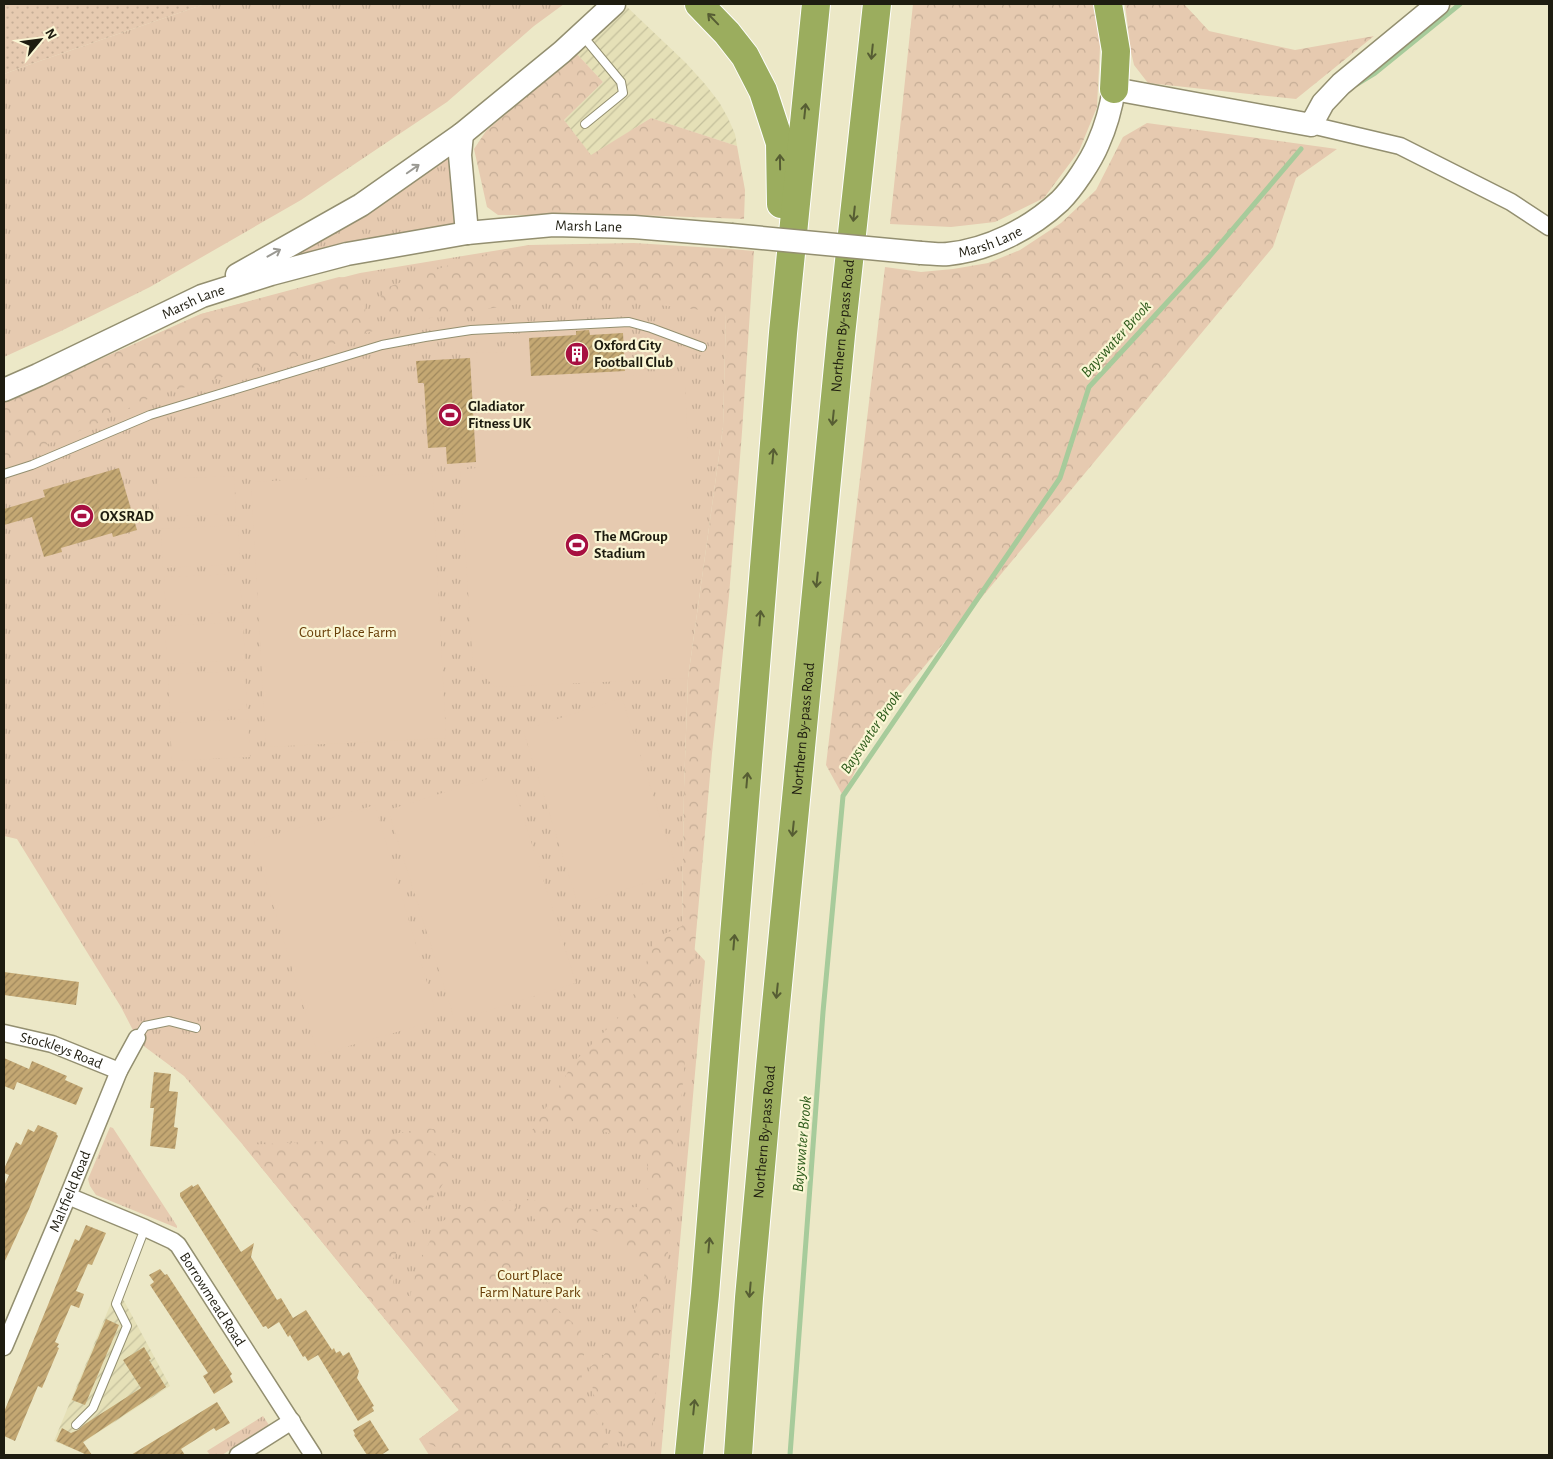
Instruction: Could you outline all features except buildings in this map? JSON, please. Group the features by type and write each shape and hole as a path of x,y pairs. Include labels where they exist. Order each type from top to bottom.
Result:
{"highway":[{"path":"699,4 727,33 745,56 763,91 780,143 783,333"},
{"path":"689,1455 706,1284 783,333 816,4"},
{"path":"1108,4 1116,51 1114,89"},
{"name":"Northern By-pass Road","path":"738,1455 749,1298 771,1057 841,335 877,9"}],"main road":[{"path":"202,296 361,205 462,134 562,52 614,4"},
{"path":"1114,89 1311,125 1323,103 1341,84 1438,4"},
{"name":"Marsh Lane","path":"4,390 202,296 271,274 347,254 467,234 553,225 634,227 947,254 980,247 1002,239 1031,223 1060,200 1078,178 1098,146 1109,118 1114,89"},
{"path":"462,134 460,155 467,234"}],"street":[{"path":"1311,125 1400,146 1510,202 1549,227"},
{"name":"Stockleys Road","path":"4,1034 52,1044 119,1071"},
{"name":"Maltfield Road","path":"4,1347 119,1071 137,1038"},
{"name":"Borrowmead Road","path":"68,1196 144,1228 178,1245 313,1455"},
{"path":"238,1455 292,1421"}],"lane":[{"path":"581,34 621,82 622,93 585,124"},
{"path":"4,474 32,465 150,415 382,345 425,336 471,330 630,322 702,347"},
{"path":"137,1038 145,1026 169,1021 196,1028"},
{"path":"76,1425 93,1408 127,1326 116,1304 144,1228"}],"shaded area":[{"path":"625,5 686,63 705,84 719,102 728,118 735,134 737,146 651,118 591,156 564,120 603,82 576,53"},
{"path":"137,1240 144,1243 123,1299 170,1386 73,1449 54,1441"}],"green space":[{"path":"4,4 205,4 4,74"},
{"path":"205,4 564,4 534,26 447,102 301,200 150,287 4,357 4,74"},
{"path":"913,4 1093,4 1098,14 1100,47 1097,107 1079,151 1044,198 995,222 951,227 890,224"},
{"path":"1125,4 1184,4 1209,31 1295,50 1374,36 1296,99 1148,83 1134,65"},
{"path":"576,53 603,82 564,120 591,155 651,118 737,146 745,190 744,219 635,215 498,215 487,207 474,149 486,131"},
{"path":"1147,123 1337,149 1296,178 1273,247 888,710 888,705 843,796 826,765 885,267 921,272 953,269 988,263 1020,250 1061,223 1096,190 1123,137"},
{"path":"450,154 455,222 447,228 274,265"},
{"path":"634,243 754,251 729,596 712,753 650,1455 630,1455 609,1413 598,1407 589,1368 603,1356 625,1327 644,1293 644,1271 603,1234 580,1225 565,1229 535,1220 523,1198 578,1210 638,1207 650,1184 646,1157 634,1143 577,1121 553,1123 520,1150 574,1062 627,1009 655,938 682,926 688,678 723,427 726,313 634,302 537,301 418,320 412,313 382,312 379,306 381,296 388,287 452,264 529,245"},
{"name":"Court Place Farm","path":"529,245 731,249 726,313 723,427 688,678 682,926 694,949 705,961 661,1455 429,1455 419,1439 459,1410 243,1145 184,1076 145,1047 137,1038 121,1007 17,839 4,836 4,404 201,314 360,273"},
{"path":"339,277 351,278 360,284 366,298 365,314 372,326 382,328 289,359 156,395 94,425 4,462 4,402 201,314"},
{"name":"The MGroup Stadium","path":"628,327 630,376 677,375 678,387 685,387 688,445 688,678 495,687 473,666 460,470 476,468 470,359 475,359 475,353 521,352 521,333"},
{"path":"432,473 446,738 266,747 251,482"},
{"path":"234,476 236,514 159,517 157,479"},
{"path":"238,525 240,564 163,568 161,529"},
{"path":"240,574 242,612 166,615 164,577"},
{"path":"243,622 245,660 167,664 165,626"},
{"path":"245,671 247,709 170,713 168,674"},
{"path":"622,698 678,873 578,904 523,730"},
{"path":"248,719 250,757 172,761 170,723"},
{"path":"509,772 576,983 455,1021 388,810"},
{"path":"375,805 438,1020 318,1055 254,841"},
{"path":"110,1127 113,1128 177,1228 96,1195 90,1186 88,1179"},
{"path":"426,1128 458,1133 421,1145 438,1156 454,1158 450,1173 407,1231 391,1263 394,1286 410,1297 417,1267 439,1223 479,1201 511,1200 521,1220 523,1230 524,1252 521,1286 543,1297 580,1329 586,1348 581,1365 583,1392 604,1424 609,1450 607,1455 451,1455 419,1439 459,1410 243,1145 346,1140"},
{"path":"263,1416 269,1425 222,1455 210,1455 207,1451"}],"waterway":[{"name":"Bayswater Brook","path":"1357,84 1375,73 1460,4"},
{"name":"Bayswater Brook","path":"790,1455 823,1012 843,796 1060,478 1089,387 1209,257 1301,149"}],"place":[{"name":"Oxford City Football Club","path":"577,354"},
{"name":"Gladiator Fitness UK","path":"450,415"},
{"name":"OXSRAD","path":"82,516"},
{"name":"The MGroup Stadium","path":"577,545"}],"park label":[{"name":"Court Place Farm Nature Park","path":"530,1284"}]}
